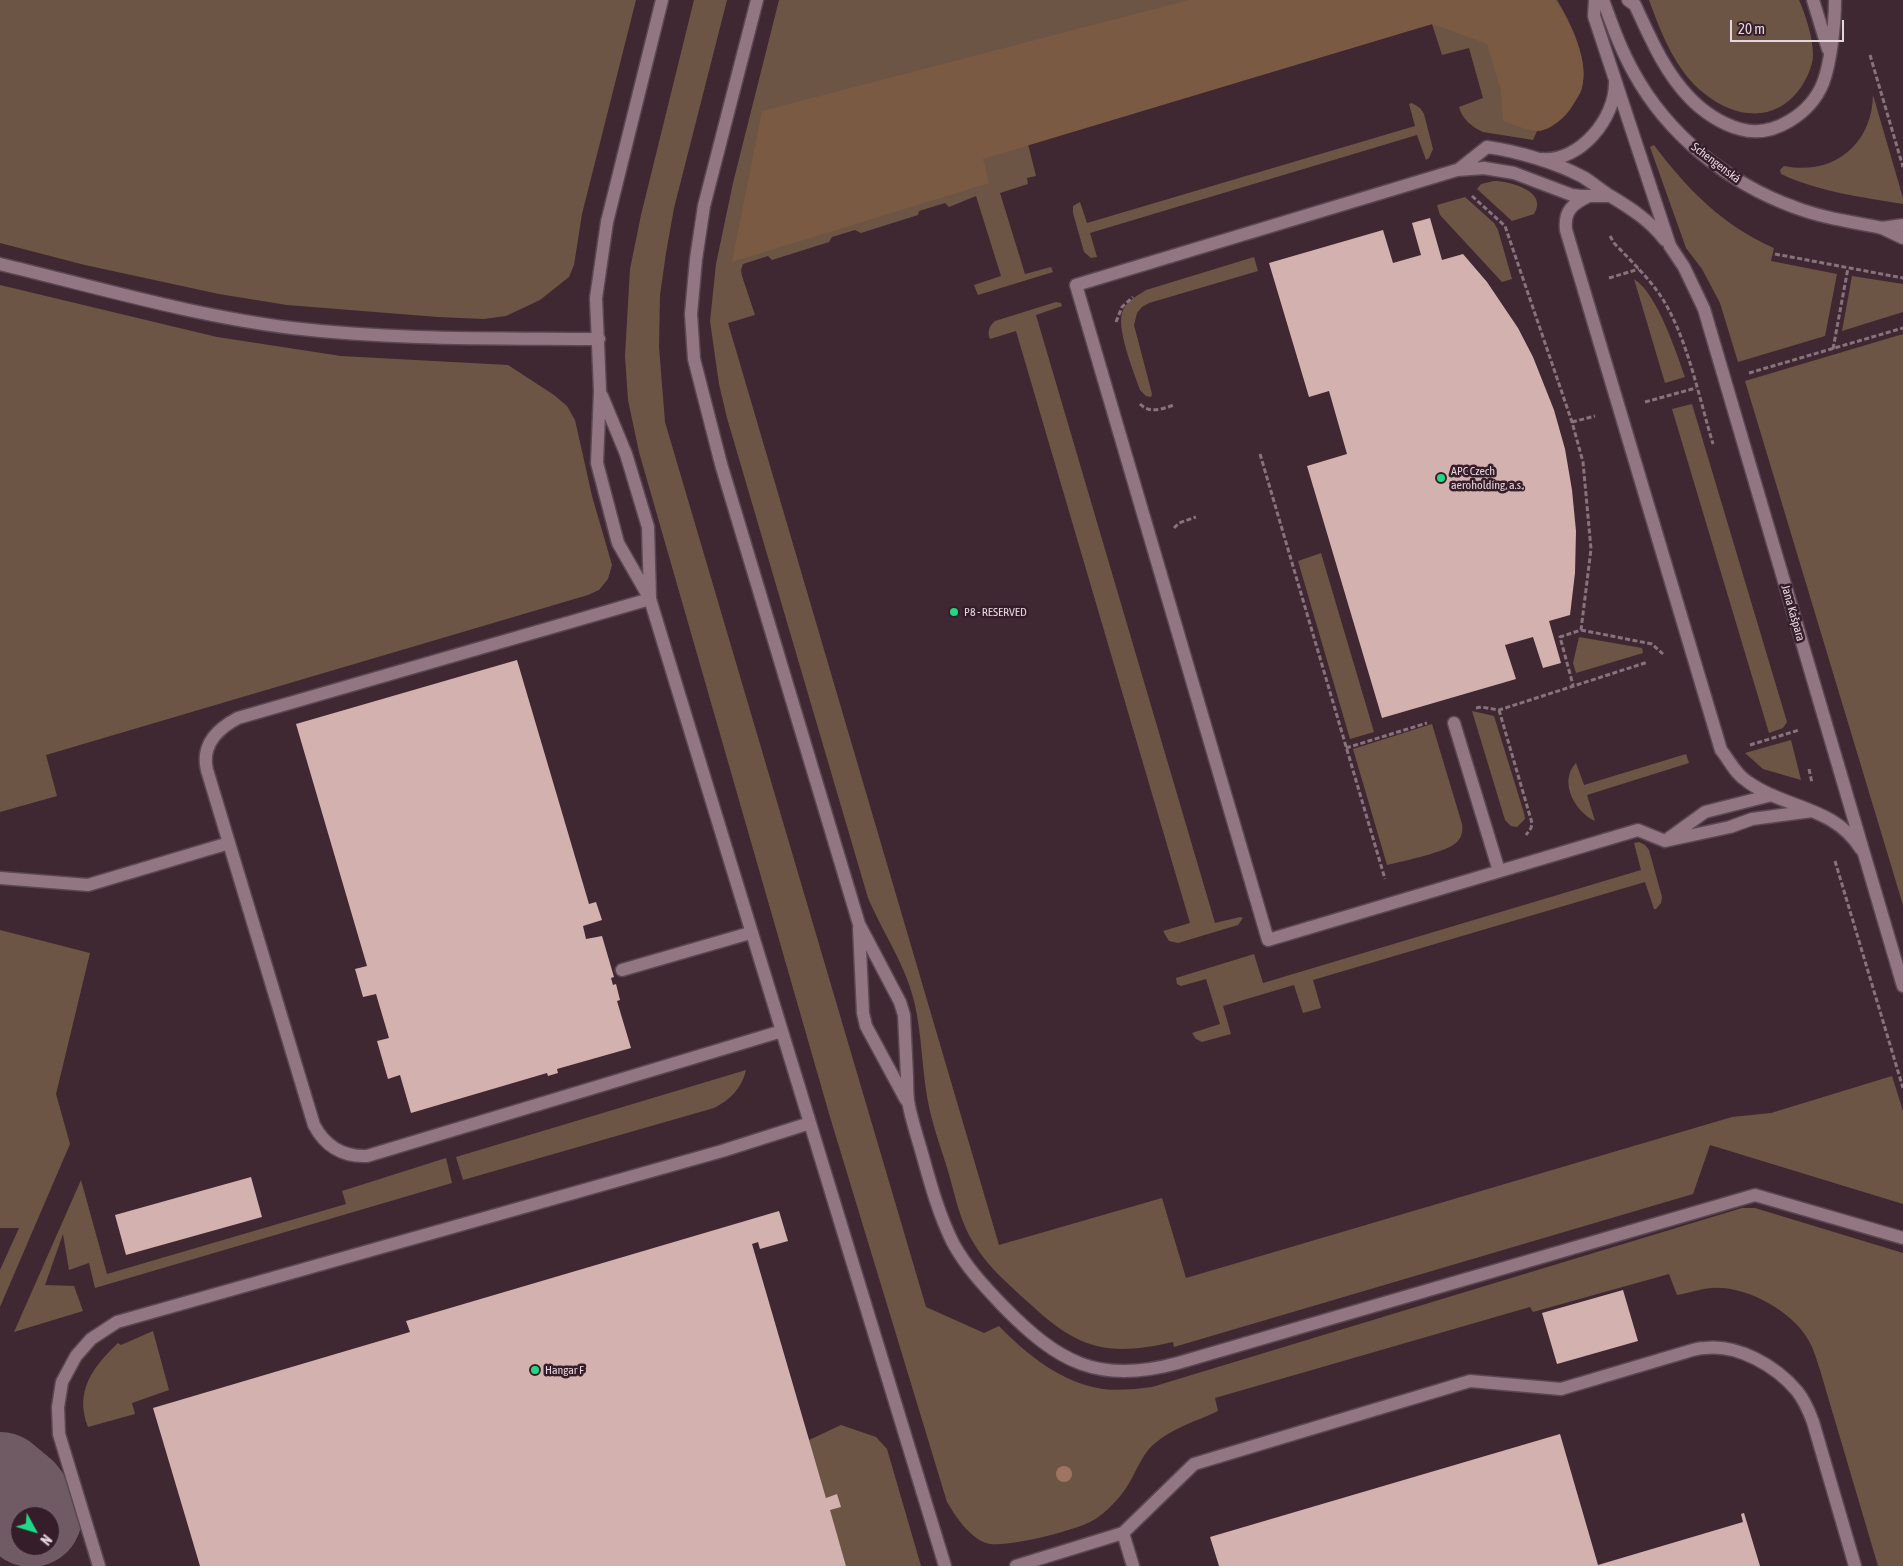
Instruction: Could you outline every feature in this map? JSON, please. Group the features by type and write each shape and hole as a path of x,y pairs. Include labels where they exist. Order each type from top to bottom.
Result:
{"street":[{"path":"662,0 607,222 596,298 600,392 597,464 618,544 650,599 944,1566"},
{"path":"757,0 704,206 696,259 691,314 694,359 721,464 858,924 900,1002 904,1015 908,1104"},
{"path":"1595,0 1594,16 1670,246"},
{"name":"Schengenská","path":"1603,0 1614,31 1641,86 1672,125 1708,160 1750,188 1780,202 1831,218 1882,228 1903,225"},
{"path":"1628,0 1635,5 1660,56 1689,98 1711,116 1724,123 1741,130 1755,131 1782,125 1801,113 1815,97 1822,84 1829,51 1835,17 1835,0"},
{"path":"1813,0 1829,51"},
{"path":"1537,159 1567,155 1597,130 1607,113 1614,94 1614,72"},
{"path":"1457,170 1488,147 1520,153 1537,159 1583,177 1636,211 1648,221 1670,246"},
{"path":"1610,196 1572,195 1514,173 1484,168 1457,170 1076,284 1268,940 1638,830 1665,840 1730,827 1752,819 1812,811"},
{"path":"1589,196 1580,200 1568,212 1565,219 1566,230 1721,750 1736,773 1746,782 1812,811 1844,828 1853,836 1864,853"},
{"path":"1882,228 1903,238"},
{"name":"Jana Kašpara","path":"1670,246 1684,267 1704,309 1903,986"},
{"path":"0,264 204,312 291,328 375,335 599,340"},
{"path":"600,392 626,454 648,527 650,599"},
{"path":"650,599 257,712 227,724 210,740 204,761 314,1125 319,1134 328,1143 345,1155 367,1156 782,1031"},
{"path":"1454,723 1499,871"},
{"path":"1665,840 1705,812 1772,795"},
{"path":"0,878 88,884 229,843"},
{"path":"858,924 863,1013 866,1026 908,1104 936,1203 954,1245 974,1275 1015,1318 1043,1343 1077,1363 1102,1370 1128,1371 1166,1366 1755,1195 1903,1238"},
{"path":"622,970 750,933"},
{"path":"99,1566 60,1434 58,1407 62,1382 76,1356 91,1339 117,1322 722,1150 810,1123"},
{"path":"1016,1566 1123,1533 1194,1464 1470,1381 1561,1389 1705,1348 1726,1349 1747,1355 1768,1366 1798,1392 1807,1406 1813,1422 1855,1566"},
{"path":"1123,1533 1133,1566"}],"path":[{"path":"1870,55 1903,167"},
{"path":"1470,194 1505,226 1572,422 1583,462 1591,550 1580,630"},
{"path":"1610,236 1614,244 1639,269 1661,296 1673,317 1682,340 1714,445"},
{"path":"1775,254 1903,278"},
{"path":"1833,349 1848,268"},
{"path":"1604,279 1639,269"},
{"path":"1116,329 1116,322 1122,307 1137,294"},
{"path":"1743,374 1903,328"},
{"path":"1639,404 1705,386"},
{"path":"1139,403 1143,407 1154,410 1174,405"},
{"path":"1572,422 1601,414"},
{"path":"1260,454 1385,879"},
{"path":"1573,685 1560,637 1580,630 1652,644 1658,648 1666,660"},
{"path":"1472,710 1481,707 1499,710 1648,662"},
{"path":"1499,710 1532,823 1531,828 1524,837"},
{"path":"1346,748 1436,721"},
{"path":"1796,721 1802,739"},
{"path":"1749,745 1799,730"},
{"path":"1808,765 1814,790"},
{"path":"1834,859 1903,1088"}],"shaded area":[{"path":"0,0 636,0 582,214 574,265 569,277 540,300 506,316 484,319 287,305 219,294 85,265 0,243"},
{"path":"694,0 727,0 674,208 666,253 660,295 659,347 665,422 926,1307 984,1333 999,1326 1033,1357 1073,1381 1103,1389 1146,1388 1742,1208 1755,1208 1903,1253 1903,1566 1878,1566 1818,1363 1811,1344 1802,1330 1780,1310 1767,1302 1738,1291 1711,1288 1677,1295 1669,1274 1533,1312 1530,1307 1215,1398 1218,1411 1161,1438 1144,1455 1126,1489 1114,1503 1099,1517 1081,1526 1038,1538 1007,1544 995,1544 986,1543 974,1536 959,1520 947,1502 830,1117 639,452 628,400 625,356 630,269 641,215"},
{"path":"779,0 1557,0 1573,31 1581,54 1584,77 1578,96 1570,110 1558,122 1537,131 1533,140 1483,132 1465,119 1459,107 1483,98 1469,48 1442,55 1432,24 1028,144 1036,176 1027,178 1028,184 1000,193 1025,274 1051,267 1053,272 978,295 974,285 1001,276 976,196 949,207 945,203 919,211 918,215 861,233 855,230 832,237 829,242 772,260 768,256 743,264 742,276 755,315 728,323 999,1245 1162,1198 1186,1278 1732,1117 1771,1113 1892,1076 1903,1111 1903,1204 1710,1145 1693,1194 1174,1347 1173,1342 1130,1349 1111,1348 1079,1340 1063,1331 1047,1318 991,1267 973,1242 959,1211 930,1112 921,1041 911,991 901,964 868,898 727,418 719,384 710,321 716,264 733,183"},
{"path":"1189,0 1555,0 1567,19 1581,56 1583,79 1581,89 1573,104 1562,118 1557,123 1543,130 1536,131 1503,121 1501,91 1487,44 1432,24 983,159 989,183 732,262 762,111"},
{"path":"1649,0 1799,0 1809,27 1813,48 1812,62 1807,77 1793,97 1782,106 1770,111 1744,113 1717,103 1695,85 1678,63 1664,38"},
{"path":"1873,95 1903,198 1903,204 1825,190 1781,174 1780,170 1784,166 1802,168 1818,166 1833,161 1846,153 1866,129 1871,113"},
{"path":"1412,103 1420,108 1424,114 1433,149 1426,160 1417,135 1090,233 1097,257 1091,258 1084,252 1073,213 1073,206 1080,202 1087,223 1415,126 1409,104"},
{"path":"1654,145 1680,177 1707,205 1738,229 1774,248 1771,261 1837,274 1825,336 1738,362 1720,303 1702,269 1686,248 1650,147"},
{"path":"1494,181 1517,185 1532,193 1536,199 1537,206 1534,214 1512,221 1477,189 1481,184"},
{"path":"1465,197 1494,223 1498,230 1512,279 1502,282 1440,215 1437,205"},
{"path":"1254,257 1258,271 1149,303 1137,313 1134,325 1152,394 1151,397 1146,396 1140,390 1123,338 1121,318 1127,304 1146,290"},
{"path":"1852,276 1903,284 1903,312 1842,331"},
{"path":"1634,279 1642,286 1658,310 1685,377 1665,383"},
{"path":"0,285 217,337 341,356 508,365 554,395 567,406 575,420 592,496 612,565 608,579 599,590 588,595 46,755 57,796 0,812"},
{"path":"1056,302 1061,303 1062,306 1036,315 1215,923 1240,917 1243,918 1238,925 1178,943 1169,941 1163,931 1190,923 1016,331 990,339 989,336 989,329 995,321"},
{"path":"1903,334 1903,905 1745,381"},
{"path":"1692,404 1787,722 1783,728 1769,733 1672,409"},
{"path":"1321,553 1374,732 1350,739 1298,561"},
{"path":"1579,637 1642,648 1643,653 1576,673 1573,663"},
{"path":"1472,711 1494,716 1524,813 1525,819 1517,827 1511,826 1505,820"},
{"path":"1432,724 1462,824 1462,834 1457,842 1445,849 1387,865 1353,749"},
{"path":"1791,740 1801,780 1763,769 1745,753"},
{"path":"1686,754 1689,763 1587,795 1595,821 1581,811 1571,795 1569,778 1571,770 1576,763 1584,785"},
{"path":"1639,842 1649,850 1662,897 1661,903 1656,909 1654,909 1645,882 1313,980 1321,1008 1303,1013 1294,985 1223,1006 1231,1034 1202,1042 1196,1039 1192,1033 1220,1024 1206,979 1181,986 1177,984 1176,978 1254,954 1263,983 1641,870 1634,843"},
{"path":"0,930 90,953 56,1094 70,1144 0,1307 0,1270 19,1228 0,1228"},
{"path":"746,1070 742,1082 734,1093 714,1108 463,1180 456,1157"},
{"path":"446,1158 452,1183 95,1288 89,1263 69,1270 63,1234 45,1285 74,1286 83,1311 14,1332 81,1180 107,1274 346,1204 342,1191"},
{"path":"153,1331 169,1390 132,1403 135,1414 88,1427 83,1402 88,1380 94,1371 118,1343 121,1345"},
{"path":"841,1425 876,1437 887,1449 921,1566 846,1566 809,1440"}],"building":[{"name":"APC Czech aeroholding, a.s.","path":"1430,218 1442,260 1463,254 1487,282 1518,328 1533,357 1554,410 1565,449 1576,531 1575,573 1570,615 1549,621 1561,663 1543,668 1533,637 1505,645 1516,679 1382,718 1307,466 1347,454 1329,391 1309,397 1269,263 1383,230 1393,263 1421,255 1412,223"},
{"path":"517,660 589,904 596,902 602,920 583,926 586,939 602,936 614,977 611,978 613,985 616,984 620,1000 617,1001 631,1048 557,1069 558,1073 548,1076 547,1073 411,1113 400,1075 388,1079 377,1041 389,1038 376,994 363,997 355,969 367,966 296,724"},
{"path":"251,1177 262,1217 126,1255 115,1215"},
{"name":"Hangar F","path":"779,1211 788,1241 760,1249 758,1242 752,1244 826,1498 837,1494 841,1507 830,1510 846,1566 200,1566 153,1408 410,1332 406,1321"},
{"path":"1623,1290 1638,1341 1557,1364 1542,1313"},
{"path":"1560,1434 1598,1565 1743,1522 1741,1514 1744,1513 1760,1566 1219,1566 1210,1537"}],"taxiway":[{"path":"0,1483 18,1498 24,1506"}],"place":[{"name":"APC Czech aeroholding, a.s.","path":"1441,478"},
{"name":"P8 - RESERVED","path":"954,612"},
{"name":"Hangar F","path":"535,1370"}]}
